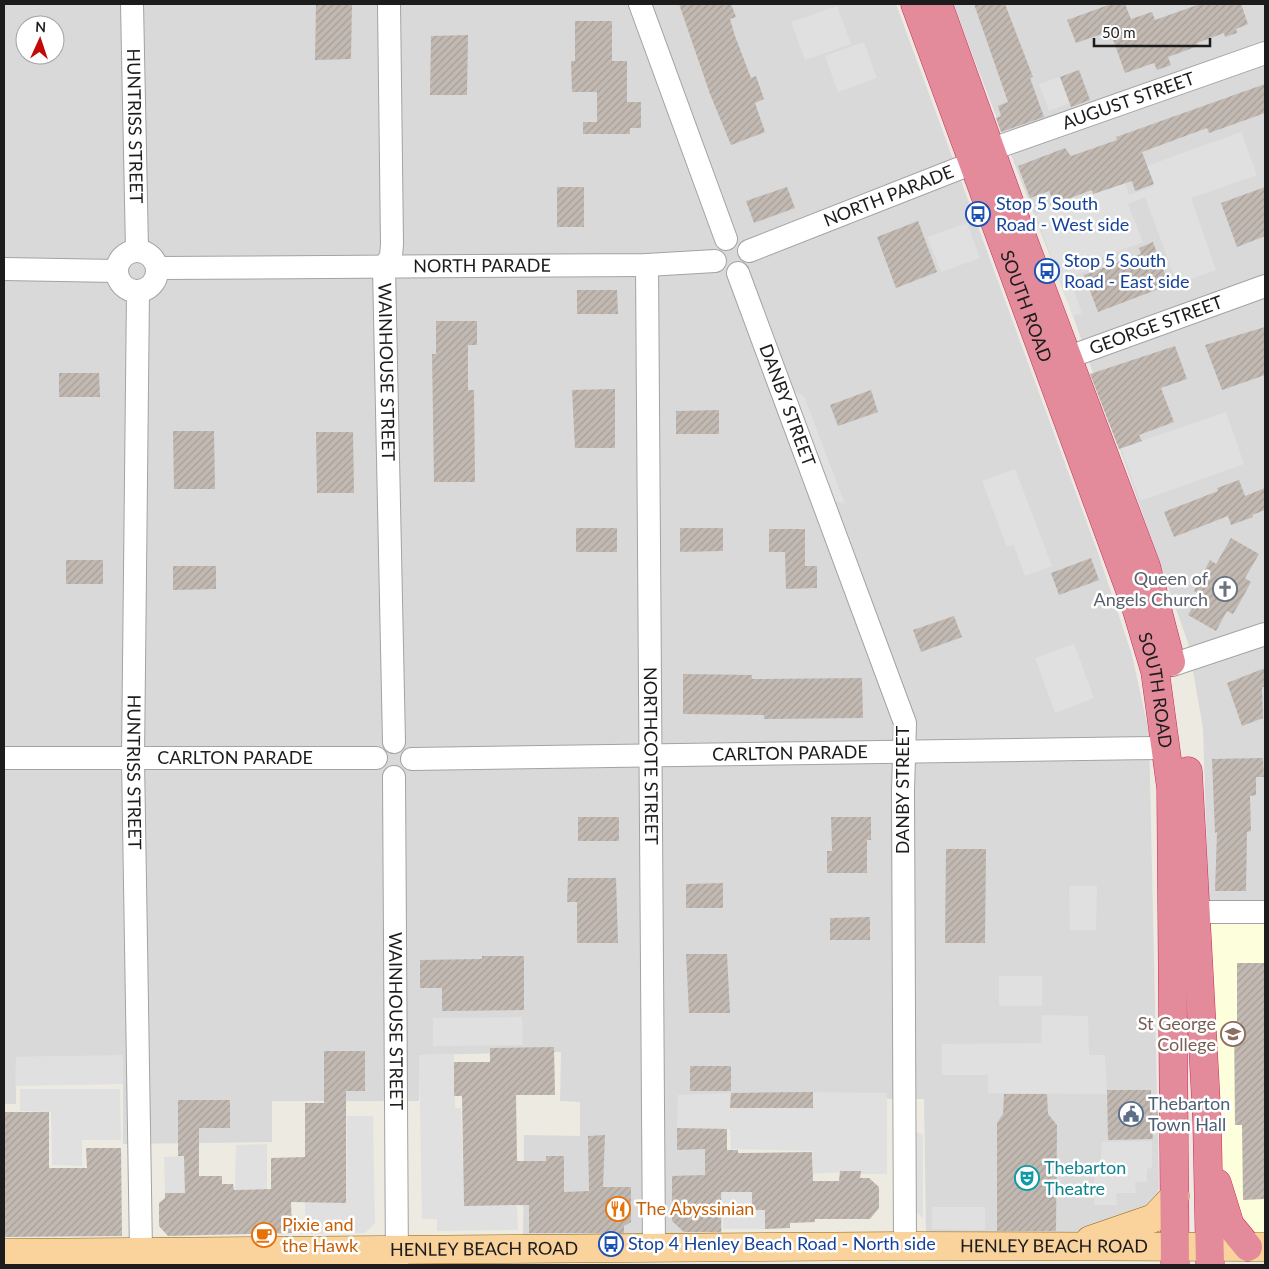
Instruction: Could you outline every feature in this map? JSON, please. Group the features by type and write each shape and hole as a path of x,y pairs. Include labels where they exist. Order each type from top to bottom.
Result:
{"highway":[{"name":"SOUTH ROAD","path":"914,4 982,156 1058,359 1146,566 1172,665 1186,751 1184,912 1175,1196 1175,1256"},
{"name":"SOUTH ROAD","path":"938,4 982,156"},
{"name":"SOUTH ROAD","path":"1058,359 1146,636 1155,671 1167,748 1208,1156 1209,1256"},
{"path":"1208,1156 1230,1225 1257,1247"}],"main road":[{"path":"1069,1247 1154,1218 1175,1196"},
{"name":"HENLEY BEACH ROAD","path":"4,1253 141,1252 397,1258 544,1257 654,1248 905,1246 1069,1247 1175,1256 1209,1256 1257,1247"}],"street":[{"name":"HUNTRISS STREET","path":"132,4 137,250"},
{"name":"WAINHOUSE STREET","path":"390,4 392,244 391,256 384,268 394,742"},
{"path":"640,4 726,239"},
{"name":"AUGUST STREET","path":"982,156 1265,53"},
{"name":"NORTH PARADE","path":"749,251 982,156"},
{"path":"726,239 738,239 749,251 748,264 738,273 726,273 719,268 715,261 716,250 726,239"},
{"path":"137,250 145,252 154,259 158,268 157,279 148,288 138,292 127,288 119,280 117,271 118,263 125,254 137,250"},
{"name":"NORTH PARADE","path":"158,268 647,265 715,261"},
{"name":"NORTHCOTE STREET","path":"647,265 654,1248"},
{"path":"4,269 117,271"},
{"name":"DANBY STREET","path":"738,273 905,723 905,1246"},
{"name":"GEORGE STREET","path":"1058,359 1265,286"},
{"name":"HUNTRISS STREET","path":"138,292 133,759 141,1252"},
{"path":"1172,665 1265,634"},
{"path":"394,742 403,744 410,750 412,759 410,768 403,775 394,777 385,774 378,767 376,758 379,750 386,744 394,742"},
{"name":"CARLTON PARADE","path":"412,759 652,757 904,750 1167,748"},
{"name":"CARLTON PARADE","path":"4,758 376,758"},
{"name":"WAINHOUSE STREET","path":"394,777 397,1258"},
{"path":"1184,912 1265,912"}],"shaded area":[{"path":"4,4 896,4 1098,553 1132,655 1149,733 1159,1188 1154,1210 1080,1236 926,1234 924,1099 722,1098 722,1238 523,1239 524,1135 580,1136 580,1102 560,1101 561,1052 420,1055 419,1101 272,1101 272,1142 123,1144 123,1056 16,1057 16,1104 4,1104"},
{"path":"953,4 1265,4 1265,912 1209,912 1203,728 1188,643 1073,316"},
{"path":"837,6 851,44 805,60 791,22"},
{"path":"864,42 877,78 838,92 825,56"},
{"path":"1060,77 1070,103 1049,111 1039,84"},
{"path":"1241,132 1257,175 1191,198 1216,270 1177,284 1145,197 1128,204 1143,242 1100,258 1102,266 1069,277 1082,313 1073,316 1036,215 1125,183 1129,195 1154,186 1147,166"},
{"path":"967,223 980,258 941,272 927,237"},
{"path":"792,390 804,396 845,504 833,500"},
{"path":"1226,412 1244,464 1140,501 1121,448"},
{"path":"1015,469 1052,566 1025,576 1014,545 1007,547 982,481"},
{"path":"1074,644 1094,698 1055,713 1035,658"},
{"path":"1069,886 1097,886 1096,930 1070,930"},
{"name":"St George College","path":"1195,912 1265,912 1265,1247 1248,1247 1208,1156"},
{"path":"999,976 1042,976 1042,1006 999,1006"},
{"path":"1042,1015 1088,1016 1089,1055 1105,1055 1107,1094 988,1093 988,1075 942,1075 942,1044 1041,1043"},
{"path":"522,1017 523,1045 433,1046 433,1018"},
{"path":"454,1054 455,1108 461,1108 464,1206 517,1206 518,1230 437,1231 437,1219 422,1219 419,1055"},
{"path":"123,1055 123,1084 15,1086 16,1057"},
{"path":"20,1089 120,1089 121,1140 82,1140 82,1166 52,1165 51,1112 20,1111"},
{"path":"813,1092 887,1093 887,1174 861,1174 860,1171 813,1174 813,1151 731,1149 730,1129 677,1128 678,1095 731,1093 731,1108 813,1108"},
{"path":"347,1116 373,1116 375,1223 365,1233 306,1234 305,1202 346,1202"},
{"path":"913,1130 923,1135 923,1218 913,1209"},
{"path":"1152,1141 1152,1168 1147,1169 1147,1182 1135,1182 1136,1193 1116,1193 1117,1205 1094,1205 1094,1173 1100,1172 1102,1142"},
{"path":"267,1144 267,1189 235,1190 236,1145"},
{"path":"184,1156 185,1170 199,1170 199,1193 165,1193 164,1157"},
{"path":"722,1192 752,1192 765,1210 765,1229 723,1229"},
{"path":"932,1207 985,1207 985,1230 932,1229"}],"building":[{"path":"316,4 352,4 351,59 315,60"},
{"path":"679,4 731,4 736,17 730,19 735,36 751,78 756,76 764,99 755,103 765,132 731,145 710,94"},
{"path":"974,4 1005,4 1033,77 1030,78 1044,117 1001,132 996,118 1001,116 998,106 1008,102"},
{"path":"1111,4 1125,4 1131,19 1152,12 1155,20 1200,4 1241,4 1248,24 1236,29 1237,33 1225,37 1224,33 1197,43 1198,46 1168,57 1171,65 1157,70 1154,63 1125,73 1110,31 1076,43 1067,20"},
{"path":"575,21 612,21 612,61 627,61 627,102 641,102 641,128 630,128 630,134 583,134 583,122 597,122 597,92 572,92 571,61 575,61"},
{"path":"468,35 467,95 430,95 431,36"},
{"path":"1079,70 1090,100 1071,107 1060,77"},
{"path":"1265,84 1265,113 1209,133 1207,128 1142,152 1154,184 1135,191 1132,181 1093,194 1092,190 1054,204 1049,191 1030,198 1018,166 1065,148 1071,156 1117,140 1116,137"},
{"path":"557,187 584,187 584,227 557,227"},
{"path":"787,187 795,208 754,223 746,201"},
{"path":"1265,187 1265,236 1237,247 1221,203"},
{"path":"918,221 937,272 896,288 877,237"},
{"path":"1153,242 1169,285 1098,312 1084,275 1141,254 1139,248"},
{"path":"577,290 617,290 618,314 577,314"},
{"path":"436,321 477,321 477,345 468,345 468,390 474,390 475,482 434,482 432,354 436,354"},
{"path":"1265,327 1265,375 1222,390 1205,345"},
{"path":"1175,346 1187,379 1161,388 1174,422 1139,435 1142,441 1119,449 1090,374"},
{"path":"59,373 99,373 100,397 59,397"},
{"path":"615,389 615,448 575,448 572,390"},
{"path":"871,390 878,412 838,426 830,405"},
{"path":"719,410 719,434 676,434 676,411"},
{"path":"173,431 214,431 215,489 174,489"},
{"path":"316,432 353,432 354,493 317,493"},
{"path":"1239,480 1245,496 1265,488 1265,510 1252,515 1253,517 1231,525 1228,516 1174,537 1164,512 1218,491 1217,488"},
{"path":"576,528 617,528 617,552 576,552"},
{"path":"680,528 723,528 723,551 680,552"},
{"path":"769,529 805,529 805,566 817,566 817,588 786,589 785,552 769,552"},
{"path":"1231,538 1259,554 1245,578 1251,582 1239,604 1233,614 1227,611 1216,631 1188,615 1200,595 1194,591 1210,560 1216,564"},
{"path":"1091,558 1099,580 1059,595 1051,573"},
{"path":"66,560 103,560 103,584 66,584"},
{"path":"173,566 216,566 216,589 173,590"},
{"path":"954,616 962,637 921,652 913,630"},
{"path":"1265,668 1265,687 1262,687 1263,718 1242,726 1227,683"},
{"path":"683,674 752,675 752,679 862,678 863,718 764,719 764,715 683,714"},
{"path":"1263,758 1264,777 1256,777 1256,795 1250,796 1251,831 1247,832 1246,891 1215,891 1217,832 1215,833 1212,759"},
{"path":"578,817 619,817 619,841 578,841"},
{"path":"831,817 871,817 871,840 867,840 867,873 827,873 827,851 832,851"},
{"path":"946,849 986,849 985,943 945,943"},
{"path":"568,878 616,878 618,943 577,943 577,902 567,902"},
{"path":"723,883 723,908 686,908 686,884"},
{"path":"870,917 870,940 830,940 830,918"},
{"path":"686,954 727,954 730,1013 689,1013"},
{"path":"482,956 524,956 524,1010 442,1011 442,988 420,988 420,960 482,959"},
{"path":"1237,963 1265,963 1265,1199 1243,1200 1242,1125 1235,1125 1234,1021 1237,1021"},
{"path":"554,1047 555,1095 516,1095 517,1161 546,1161 546,1156 564,1156 564,1192 589,1191 588,1136 605,1135 603,1187 631,1187 631,1222 624,1226 624,1233 529,1233 529,1205 464,1206 462,1096 454,1096 454,1062 490,1062 490,1048"},
{"path":"324,1051 365,1051 365,1091 346,1091 346,1203 291,1202 292,1233 168,1236 159,1226 159,1203 165,1198 165,1193 185,1193 184,1156 178,1156 178,1100 230,1100 230,1128 199,1128 199,1176 222,1176 222,1184 233,1184 234,1190 271,1189 271,1158 305,1157 305,1103 324,1103"},
{"path":"690,1066 731,1066 731,1091 690,1091"},
{"path":"1107,1090 1151,1090 1152,1109 1158,1109 1158,1130 1152,1130 1153,1139 1108,1140"},
{"path":"813,1092 813,1108 730,1108 731,1093"},
{"name":"Thebarton Theatre","path":"1004,1094 1047,1094 1048,1114 1057,1125 1056,1231 997,1231 997,1123 1003,1114"},
{"path":"4,1112 49,1112 49,1168 87,1168 86,1148 121,1148 122,1236 4,1237"},
{"path":"677,1128 727,1129 727,1150 738,1150 738,1153 812,1152 813,1181 839,1181 840,1171 861,1171 860,1178 869,1178 879,1187 879,1208 870,1219 815,1219 815,1222 790,1223 790,1228 765,1229 765,1210 752,1210 752,1192 721,1192 721,1232 684,1232 672,1221 672,1176 705,1175 705,1149 677,1150"}],"place":[{"name":"Stop 5 South Road - West side","path":"978,214"},
{"name":"Stop 5 South Road - East side","path":"1047,271"},
{"name":"Queen of Angels Church","path":"1225,589"},
{"name":"St George College","path":"1233,1034"},
{"name":"Thebarton Town Hall","path":"1131,1114"},
{"name":"Thebarton Theatre","path":"1027,1178"},
{"name":"The Abyssinian","path":"618,1209"},
{"name":"Pixie and the Hawk","path":"264,1235"},
{"name":"Stop 4 Henley Beach Road - North side","path":"611,1244"}]}
